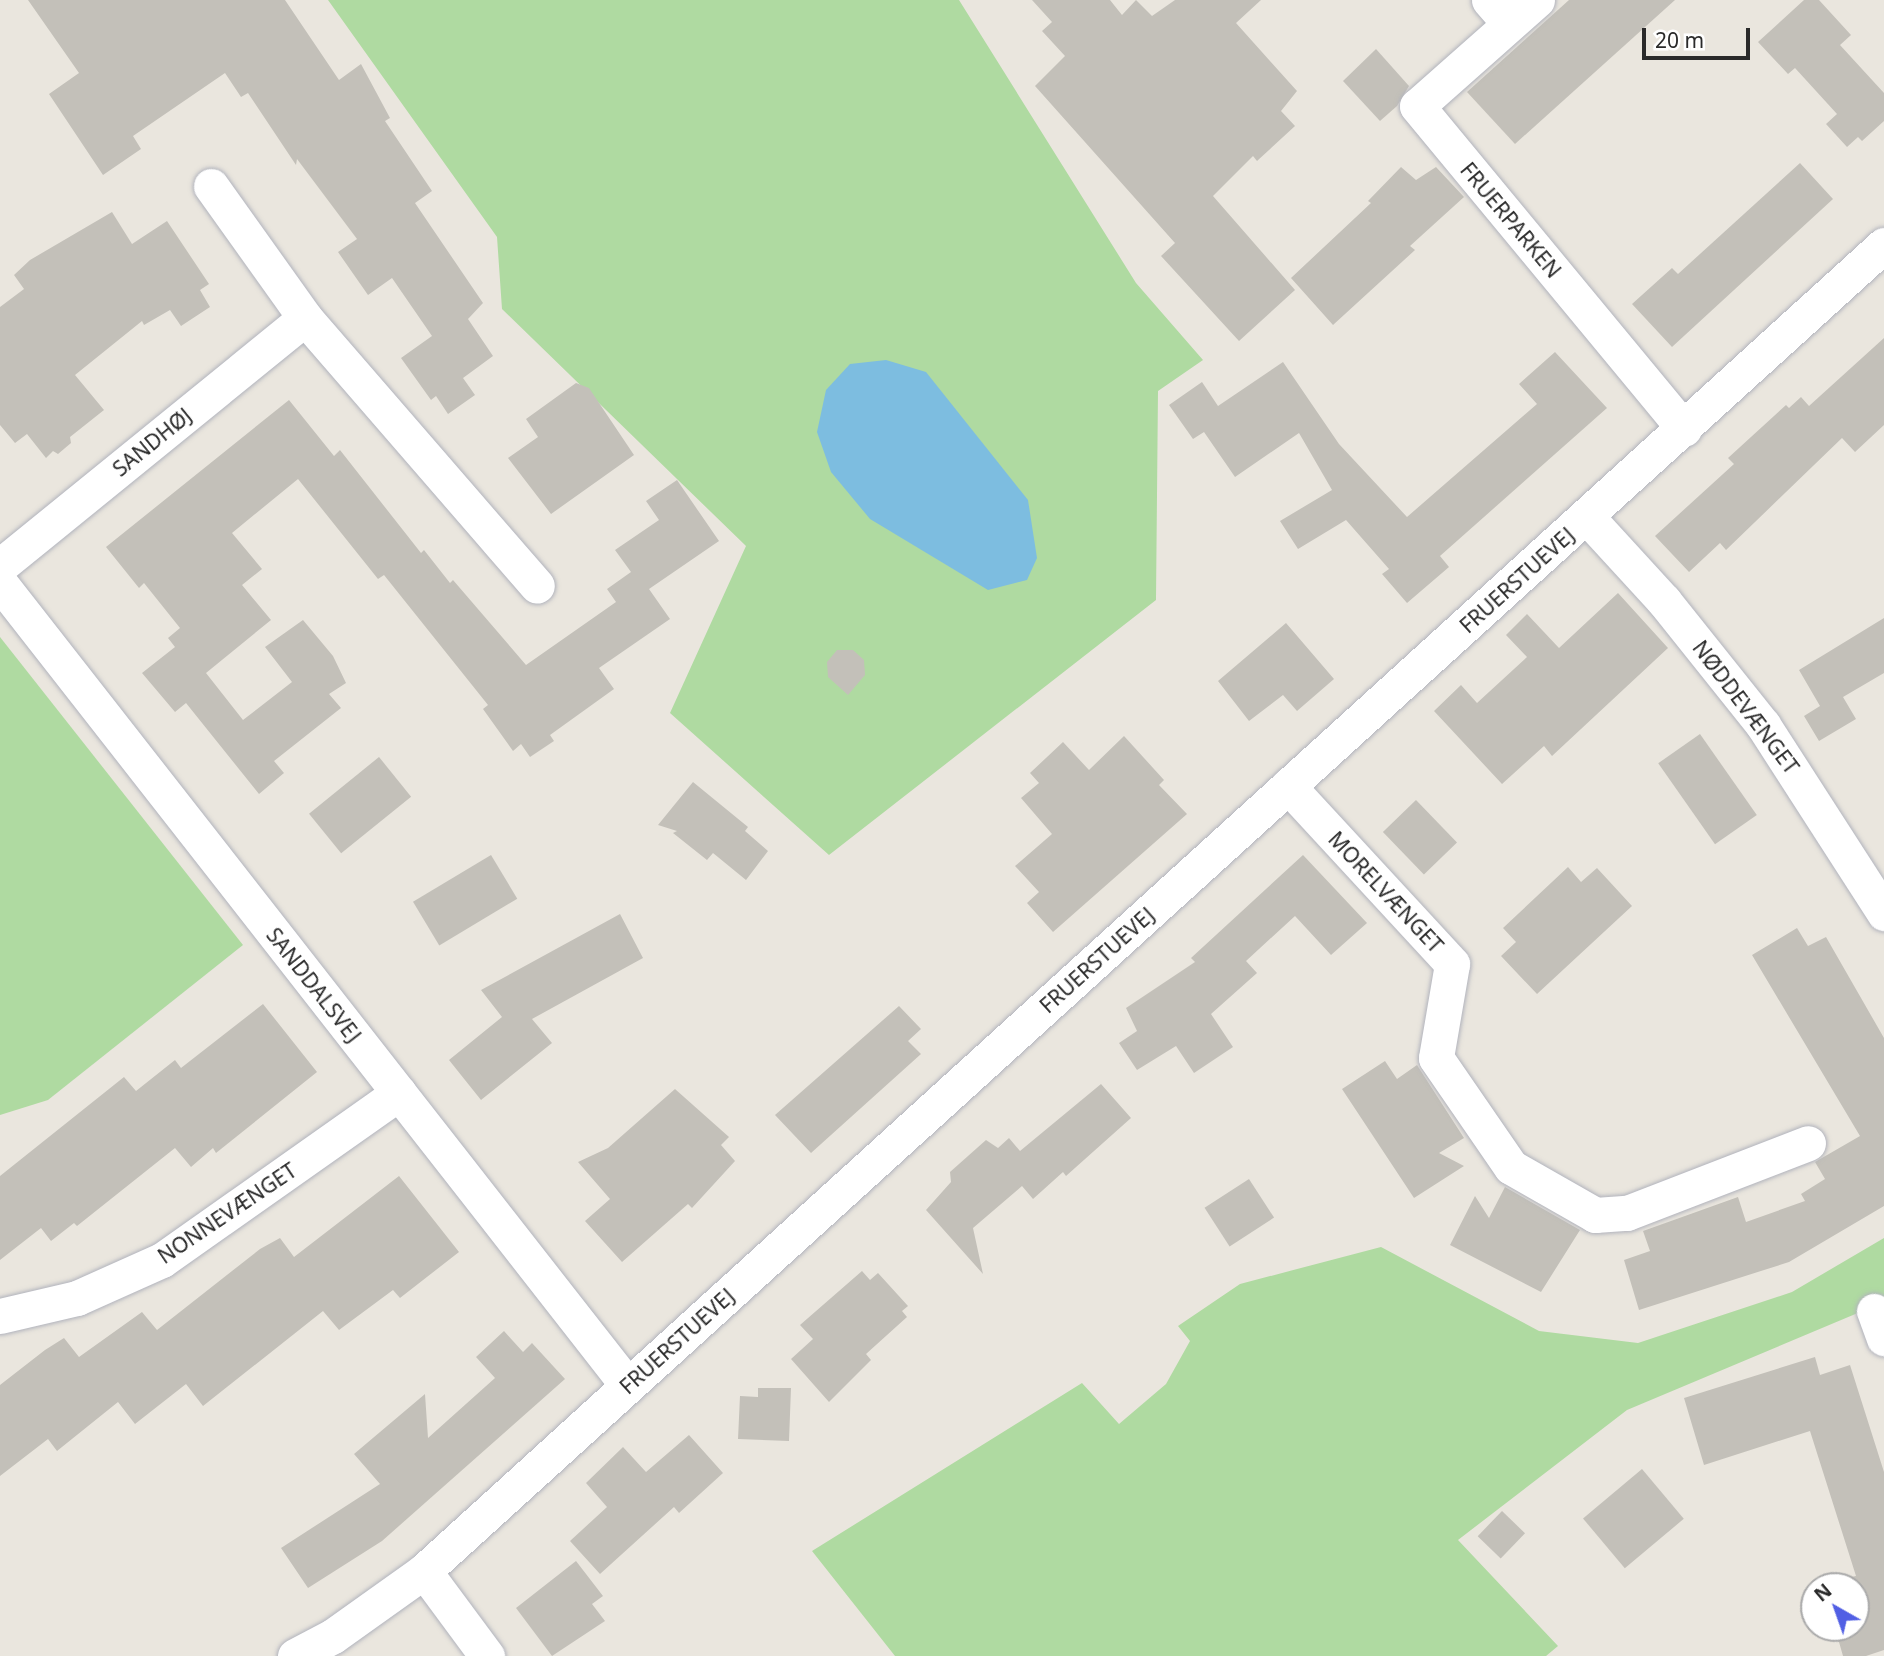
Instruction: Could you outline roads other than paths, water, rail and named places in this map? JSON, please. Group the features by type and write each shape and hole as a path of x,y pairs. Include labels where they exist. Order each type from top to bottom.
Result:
{"street":[{"name":"FRUERPARKEN","path":"1537,0 1499,12 1417,106 1684,429"},
{"path":"211,186 304,318 537,586"},
{"name":"FRUERSTUEVEJ","path":"295,1656 333,1636 424,1571 1884,245"},
{"name":"SANDHØJ","path":"0,566 304,318"},
{"name":"NØDDEVÆNGET","path":"1587,517 1664,601 1763,725 1884,913"},
{"name":"SANDDALSVEJ","path":"0,583 628,1386"},
{"name":"MORELVÆNGET","path":"1288,786 1452,964 1436,1058 1511,1167 1595,1215 1626,1213 1808,1143"},
{"name":"NONNEVÆNGET","path":"0,1316 77,1298 163,1260 399,1093"},
{"path":"424,1571 486,1656"}],"water":[{"path":"886,360 926,372 1028,500 1037,558 1027,580 988,590 870,519 831,472 817,432 826,390 850,364"}]}
